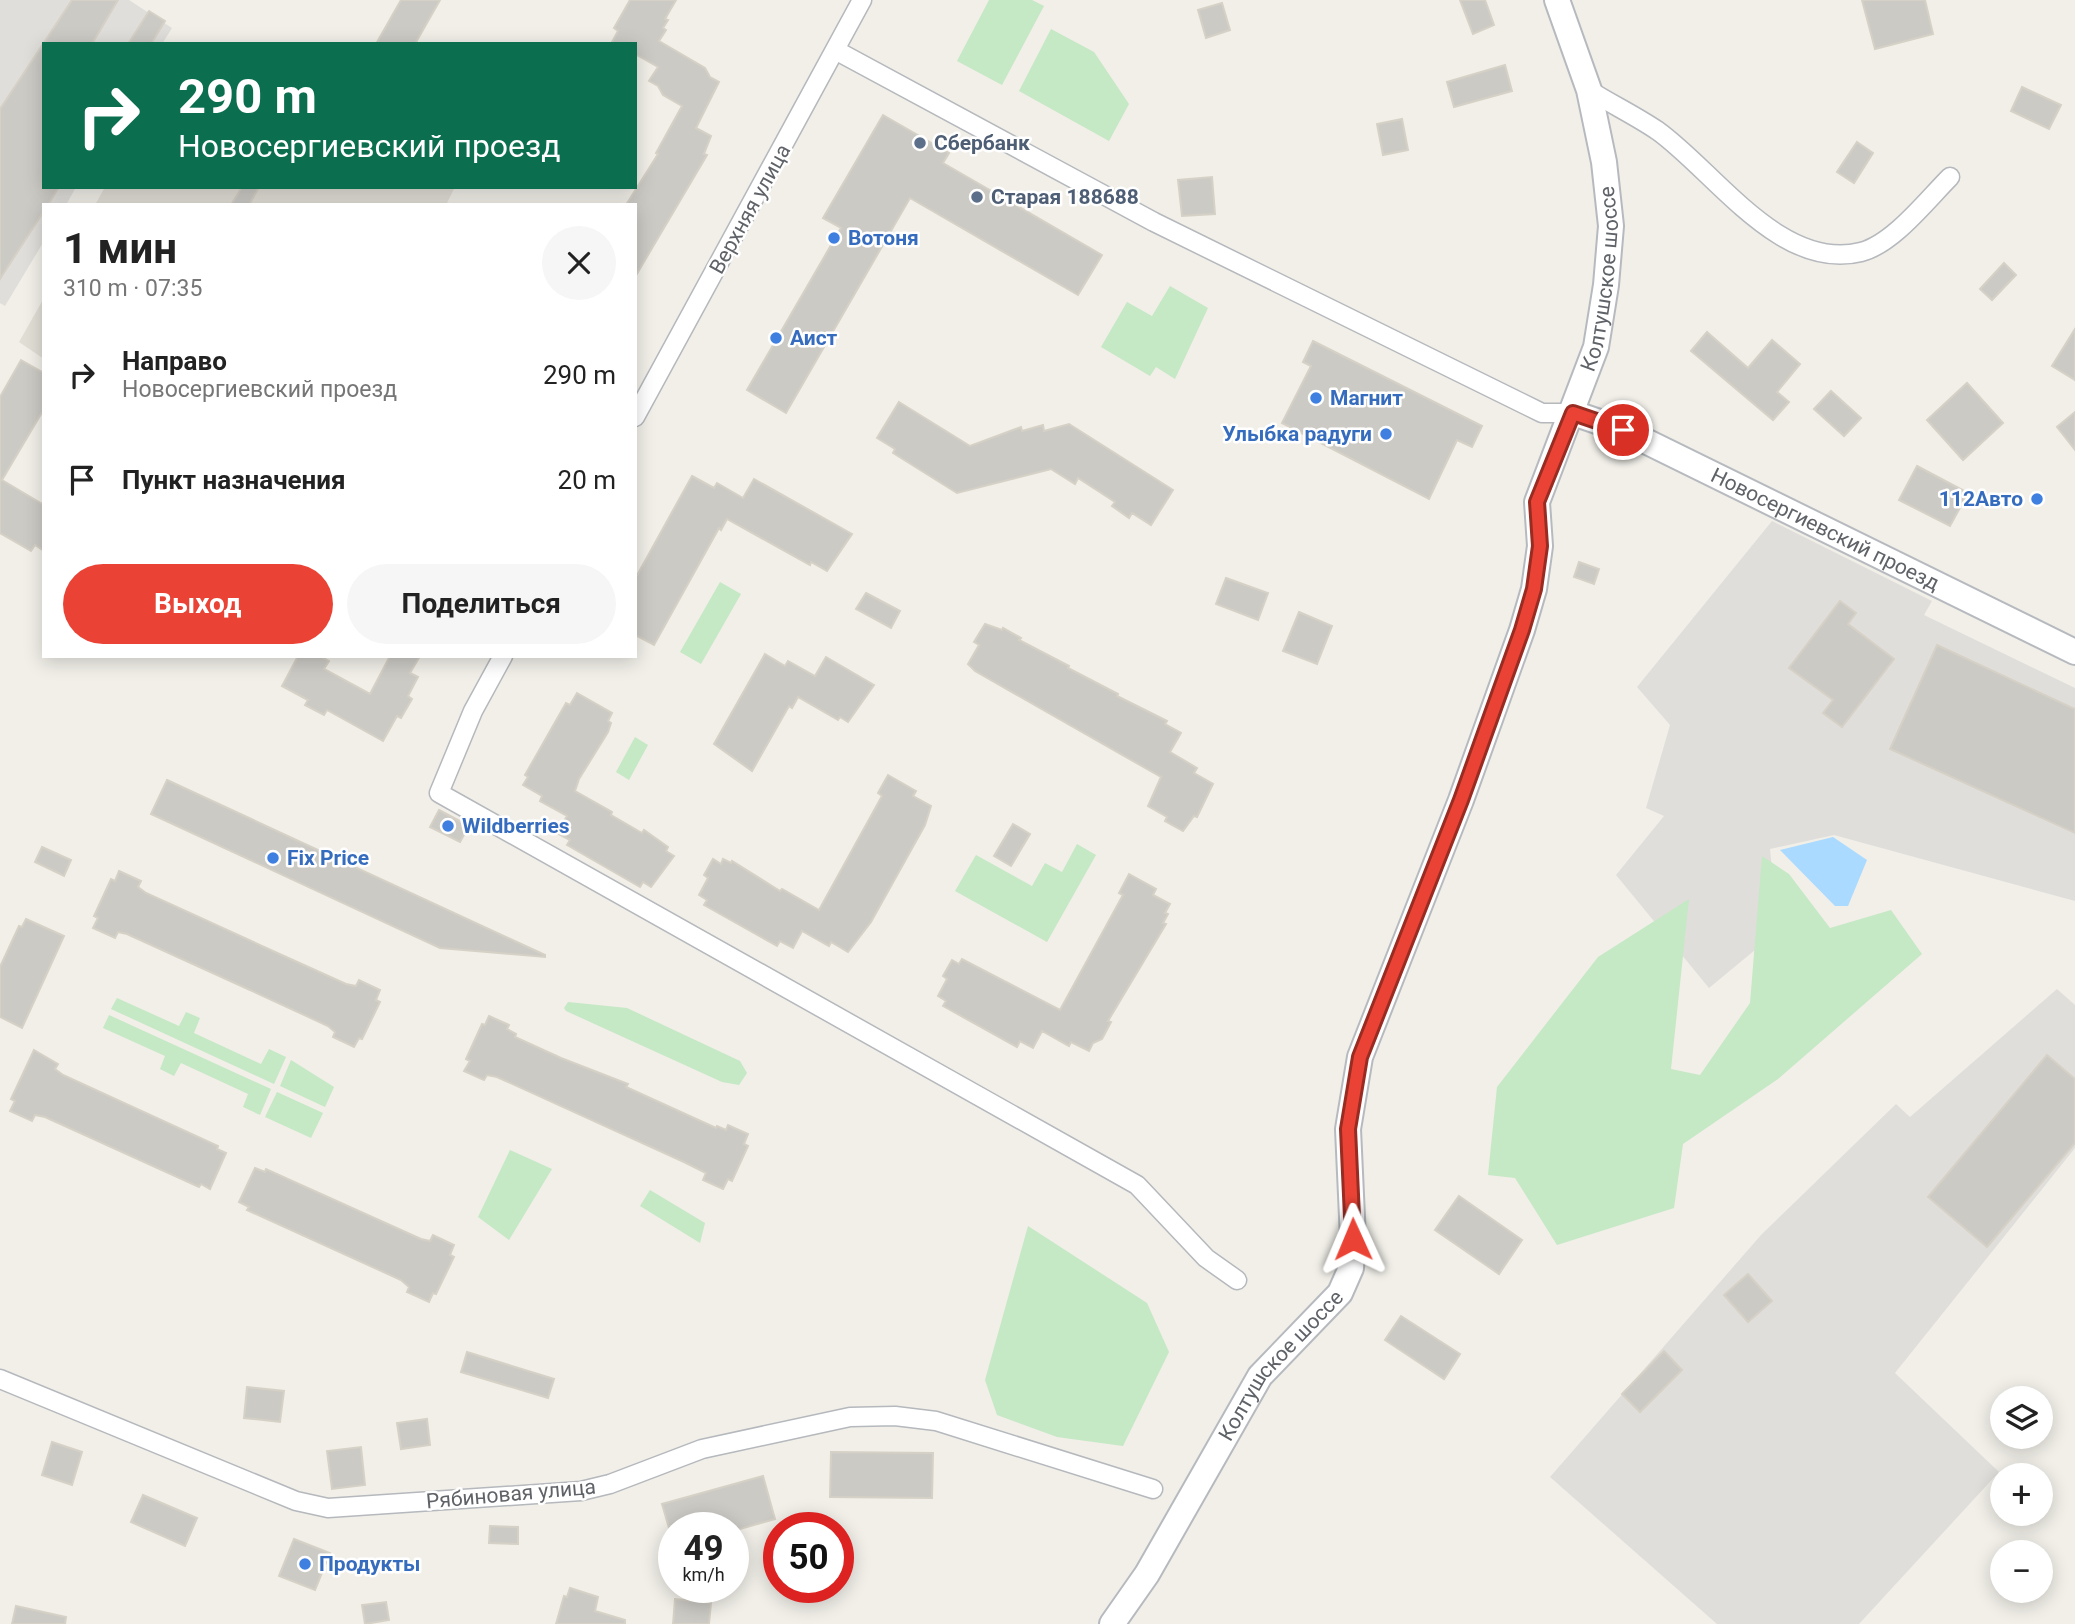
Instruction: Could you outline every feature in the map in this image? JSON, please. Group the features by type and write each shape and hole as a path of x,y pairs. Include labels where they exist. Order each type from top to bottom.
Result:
{"main road":[{"name":"Колтушское шоссе","path":"1112,1624 1161,1550 1260,1376 1340,1293 1350,1268 1353,1239 1348,1129 1360,1057 1461,800 1522,630 1534,589 1540,546 1537,502 1597,347 1611,226 1598,124 1589,90 1557,0"},
{"name":"Новосергиевский проезд","path":"1573,413 1623,430 2075,652"}],"street":[{"name":"Верхняя улица","path":"637,412 837,51 862,0"},
{"path":"837,51 1154,222 1542,413 1573,413"},
{"path":"1589,90 1658,131 1773,233 1814,252 1861,252 1872,246 1893,234 1950,177"},
{"path":"502,658 473,711 439,793 1127,1178 1137,1185 1206,1258 1237,1280"},
{"name":"Рябиновая улица","path":"0,1379 296,1500 328,1508 581,1491 610,1484 702,1449 850,1417 895,1416 936,1421 1153,1489"}],"shaded area":[{"path":"0,0 129,0 172,28 163,42 42,42 42,189 75,189 67,203 42,203 42,244 5,306 0,303"},
{"path":"104,189 454,189 447,203 96,203"},
{"path":"42,302 42,358 19,342"},
{"path":"1772,521 1932,601 1924,615 2075,688 2075,901 1834,835 1770,849 1778,931 1709,988 1616,875 1664,816 1646,808 1670,725 1637,687"},
{"path":"2057,989 2075,1005 2075,1148 1895,1373 1990,1463 1990,1482 1859,1624 1717,1624 1550,1477 1761,1235 1896,1104 1910,1117"}],"green space":[{"path":"989,0 1032,0 1044,6 1002,85 957,61"},
{"path":"1051,29 1094,52 1129,104 1109,141 1019,91"},
{"path":"1170,286 1208,308 1175,379 1156,367 1150,376 1101,347 1127,302 1152,316"},
{"path":"720,582 741,594 701,664 680,652"},
{"path":"635,737 648,745 629,780 616,772"},
{"path":"1077,844 1096,855 1047,942 955,891 976,855 1032,886 1045,863 1062,872"},
{"path":"1762,856 1789,874 1830,928 1891,910 1922,954 1778,1079 1683,1144 1674,1208 1557,1245 1515,1178 1488,1175 1497,1087 1598,957 1689,899 1671,1069 1700,1075 1750,1003"},
{"path":"117,998 179,1026 186,1012 200,1018 194,1033 261,1064 269,1049 286,1057 274,1084 111,1009"},
{"path":"568,1002 627,1008 740,1061 747,1073 739,1085 722,1082 566,1011 564,1008"},
{"path":"109,1015 271,1089 260,1115 243,1107 248,1094 181,1063 174,1076 160,1069 165,1056 103,1028"},
{"path":"291,1060 334,1087 325,1107 280,1086"},
{"path":"277,1092 323,1113 311,1138 265,1117"},
{"path":"510,1150 552,1169 509,1240 478,1217"},
{"path":"650,1190 705,1223 700,1243 640,1206"},
{"path":"1028,1226 1147,1303 1169,1352 1123,1446 1057,1437 997,1415 985,1380"}],"water":[{"path":"1833,837 1867,860 1848,906 1835,906 1780,850"}],"building":[{"path":"72,0 118,0 93,42 44,42"},
{"path":"401,0 440,0 416,42 377,42"},
{"path":"630,0 676,0 665,19 668,20 663,28 666,30 659,41 705,68 710,77 719,82 696,128 711,136 704,154 707,155 637,274 637,203 627,203 658,154 656,153 682,106 663,95 658,86 649,81 658,67 637,55 637,42 612,42 618,31 614,28"},
{"path":"1460,0 1485,0 1494,25 1473,34"},
{"path":"1862,0 1925,0 1933,34 1875,49"},
{"path":"1222,3 1230,30 1206,38 1198,10"},
{"path":"149,11 165,21 152,42 129,42"},
{"path":"42,45 42,189 58,189 49,203 42,203 42,214 0,279 0,109"},
{"path":"1505,65 1512,91 1454,107 1447,82"},
{"path":"2022,87 2061,105 2049,129 2011,111"},
{"path":"883,115 949,153 943,163 1102,255 1078,295 910,198 786,413 747,390 841,228 823,218"},
{"path":"1402,119 1408,150 1383,155 1377,124"},
{"path":"1857,142 1873,153 1854,183 1837,172"},
{"path":"1212,177 1215,214 1182,216 1178,180"},
{"path":"241,189 258,189 250,203 232,203"},
{"path":"2004,263 2016,275 1992,300 1980,289"},
{"path":"2075,329 2075,380 2052,366"},
{"path":"1707,332 1748,368 1772,340 1800,364 1777,392 1789,402 1773,420 1691,351"},
{"path":"1313,341 1482,426 1472,447 1457,440 1429,499 1282,423 1311,366 1303,362"},
{"path":"21,360 42,372 42,412 2,480 42,504 42,550 35,545 31,551 0,533 0,397"},
{"path":"1967,383 2003,423 1963,460 1927,420"},
{"path":"1831,391 1861,418 1844,436 1814,409"},
{"path":"899,402 970,446 1021,427 1022,431 1043,425 1044,431 1069,424 1173,490 1151,525 1132,513 1129,518 1112,506 1115,502 1078,478 1075,484 1051,469 957,493 893,453 895,449 877,438"},
{"path":"2075,412 2075,450 2057,427"},
{"path":"1917,466 1968,493 1950,526 1899,500"},
{"path":"692,476 714,488 717,483 743,498 754,479 852,534 827,571 811,562 810,565 727,519 721,530 719,528 654,645 637,636 637,575"},
{"path":"1579,562 1599,569 1594,584 1574,577"},
{"path":"1226,578 1268,593 1258,620 1216,604"},
{"path":"866,593 900,611 891,628 856,609"},
{"path":"1840,601 1856,613 1848,624 1894,659 1842,727 1823,713 1833,700 1789,668"},
{"path":"1299,612 1332,626 1317,664 1283,651"},
{"path":"985,624 1002,630 1003,628 1021,638 1019,640 1118,694 1117,696 1167,721 1165,724 1181,733 1170,752 1197,768 1194,773 1213,784 1197,817 1194,816 1183,831 1165,821 1167,817 1148,806 1161,777 975,671 968,664 979,645 974,642"},
{"path":"1937,645 2075,709 2075,833 1890,749"},
{"path":"765,654 785,666 788,661 815,676 826,657 874,685 848,722 840,717 838,720 798,697 792,708 789,706 752,771 714,744"},
{"path":"297,658 324,658 329,661 324,669 370,694 389,658 419,658 410,673 418,677 408,696 412,699 401,718 397,716 383,741 327,710 324,715 305,705 308,700 282,686"},
{"path":"577,693 612,713 608,721 611,723 608,732 579,779 575,791 642,833 644,830 668,847 666,851 674,856 651,887 643,882 640,887 567,845 570,840 557,833 567,816 540,801 542,796 523,785 528,777 525,775 566,703 570,705"},
{"path":"888,775 916,791 913,796 931,806 925,825 871,922 848,952 831,942 829,946 802,931 793,948 780,941 777,946 704,905 707,900 699,895 708,878 704,875 713,859 721,864 723,859 731,863 732,861 780,891 782,889 819,910 882,796 878,793"},
{"path":"167,780 545,957 440,948 151,814"},
{"path":"439,810 469,826 460,842 430,827"},
{"path":"1013,824 1030,834 1011,866 994,856"},
{"path":"42,847 71,860 64,876 35,862"},
{"path":"119,871 141,881 138,887 146,893 284,956 346,984 356,986 359,980 380,990 376,1000 380,1002 362,1039 359,1038 354,1047 333,1037 335,1032 328,1026 250,990 127,934 118,932 115,938 93,928 98,918 94,916 111,879 115,881"},
{"path":"1129,874 1156,889 1153,895 1170,904 1163,923 1166,924 1108,1021 1111,1022 1102,1039 1093,1043 1089,1051 1071,1042 1069,1046 1042,1031 1033,1048 1020,1041 1017,1047 943,1006 946,1001 938,996 947,979 943,976 952,960 959,964 962,959 1060,1010 1123,895 1119,893"},
{"path":"26,919 64,936 22,1028 0,1017 0,967 19,926 22,927"},
{"path":"489,1016 509,1025 507,1029 516,1034 515,1037 561,1058 628,1084 626,1087 716,1128 717,1126 726,1130 728,1125 748,1134 744,1144 748,1146 732,1181 728,1179 723,1189 703,1180 706,1173 684,1162 497,1077 487,1075 484,1080 464,1071 470,1061 466,1059 482,1024 485,1025"},
{"path":"34,1050 58,1064 55,1069 63,1075 218,1146 217,1149 226,1153 210,1189 201,1184 199,1187 45,1117 35,1115 32,1121 10,1111 15,1101 11,1099"},
{"path":"2047,1055 2075,1079 2075,1143 1987,1247 1928,1197"},
{"path":"255,1168 265,1172 266,1169 421,1239 430,1241 433,1235 454,1245 450,1255 454,1257 436,1294 433,1293 429,1302 407,1292 409,1287 401,1280 247,1210 249,1207 239,1202"},
{"path":"1459,1196 1522,1240 1499,1274 1435,1230"},
{"path":"1748,1274 1772,1301 1748,1322 1724,1295"},
{"path":"1401,1316 1460,1354 1444,1379 1385,1340"},
{"path":"1664,1351 1682,1370 1640,1412 1622,1394"},
{"path":"467,1352 554,1379 548,1398 461,1372"},
{"path":"247,1387 284,1391 280,1422 244,1418"},
{"path":"427,1419 430,1445 401,1449 397,1423"},
{"path":"52,1442 82,1452 72,1485 42,1475"},
{"path":"361,1447 365,1485 332,1489 327,1451"},
{"path":"831,1452 933,1453 932,1498 830,1497"},
{"path":"763,1476 773,1512 763,1512 763,1522 749,1526 749,1512 664,1512 662,1504"},
{"path":"143,1495 197,1518 185,1546 131,1522"},
{"path":"490,1526 518,1527 518,1544 489,1543"},
{"name":"Продукты","path":"294,1539 330,1553 315,1590 279,1576"},
{"path":"570,1588 598,1597 595,1611 625,1620 625,1624 556,1624 564,1596 567,1597"},
{"path":"386,1602 389,1620 365,1624 362,1605"},
{"path":"675,1603 711,1603 709,1624 673,1624"},
{"path":"16,1606 66,1617 65,1624 12,1624"}],"place":[{"name":"Сбербанк","path":"920,143"},
{"name":"Старая 188688","path":"977,197"},
{"name":"Вотоня","path":"834,238"},
{"name":"Аист","path":"776,338"},
{"name":"Магнит","path":"1316,398"},
{"name":"Улыбка радуги","path":"1386,434"},
{"name":"112Авто","path":"2037,499"},
{"name":"Wildberries","path":"448,826"},
{"name":"Fix Price","path":"273,858"},
{"name":"Продукты","path":"305,1564"}],"route":[{"path":"1353,1239 1348,1129 1360,1057 1461,800 1522,630 1534,589 1540,546 1537,502 1573,413 1623,430"}]}
